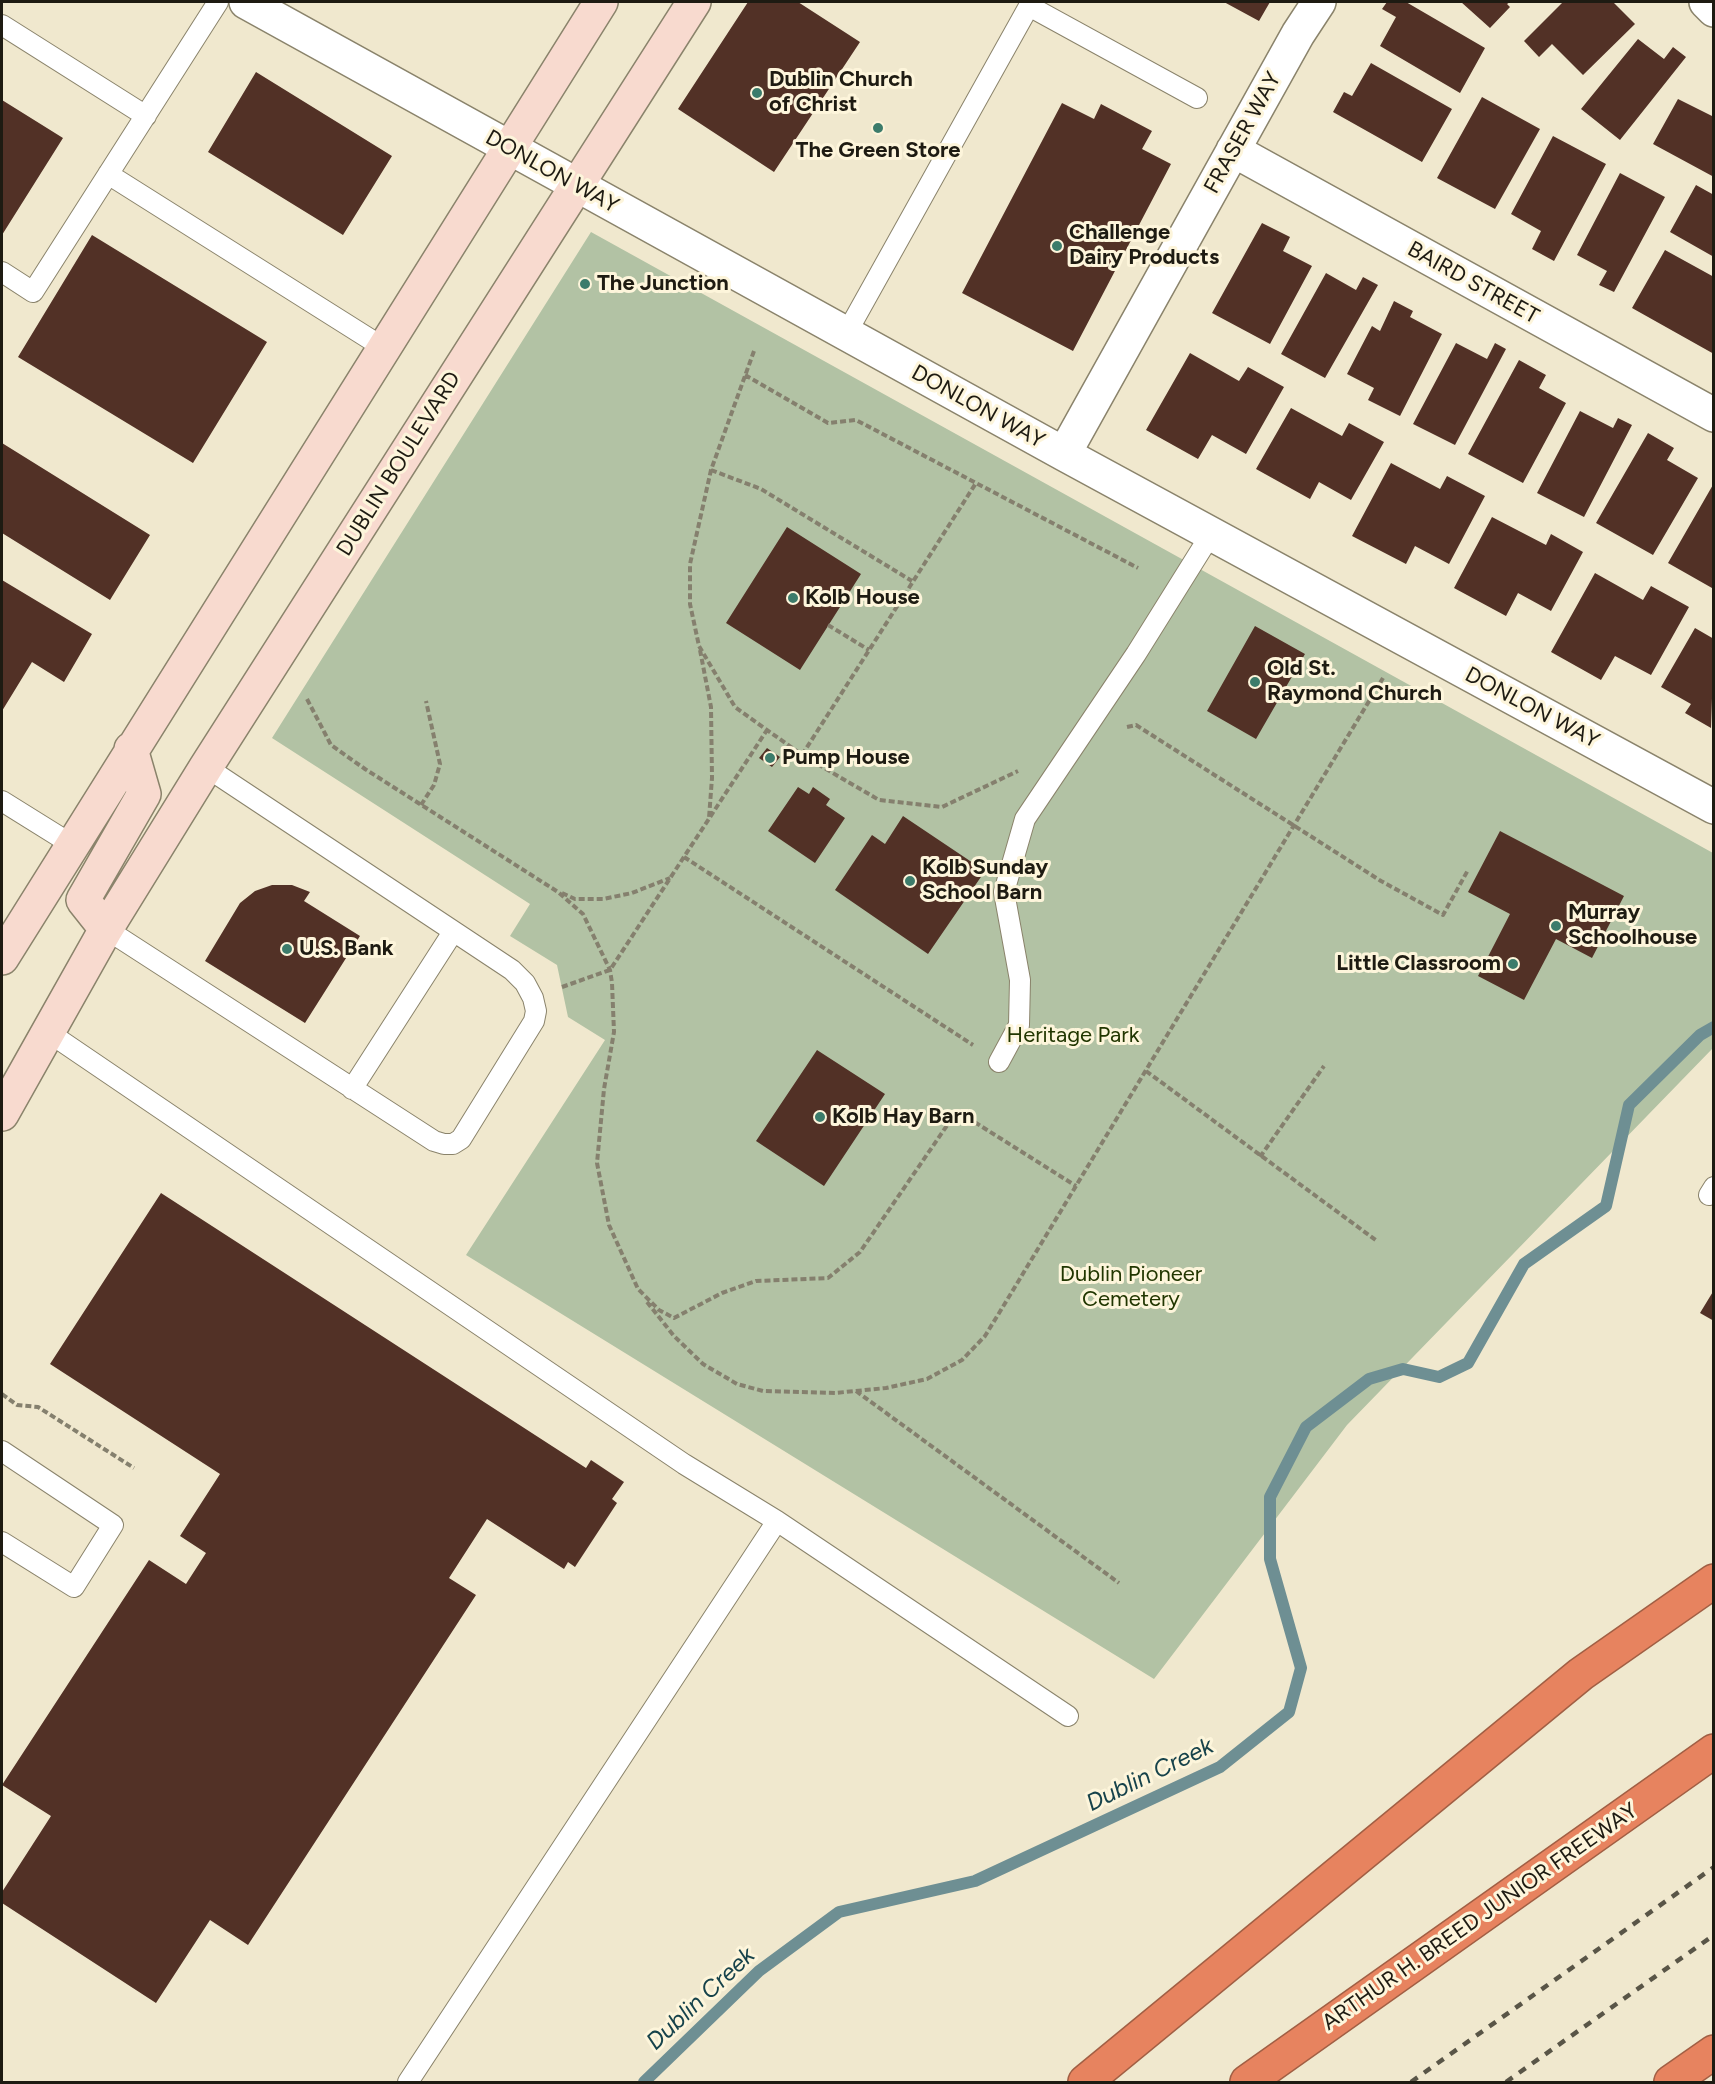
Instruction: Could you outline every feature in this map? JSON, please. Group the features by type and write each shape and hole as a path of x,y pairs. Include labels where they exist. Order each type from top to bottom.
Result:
{"highway":[{"path":"1085,2082 1581,1674 1713,1581"},
{"name":"ARTHUR H. BREED JUNIOR FREEWAY","path":"1247,2082 1713,1751"},
{"path":"1671,2082 1713,2052"}],"street":[{"name":"DONLON WAY","path":"246,2 1064,454 1713,807"},
{"path":"2,958 71,844 600,2"},
{"name":"DUBLIN BOULEVARD","path":"2,1114 106,929 206,767 694,2"},
{"name":"FRASER WAY","path":"1064,454 1233,150 1319,2"},
{"path":"1706,2 1713,10"},
{"name":"BAIRD STREET","path":"1233,150 1713,415"},
{"path":"106,929 83,900 144,794 131,749"}],"lane":[{"path":"2,272 33,292 218,2"},
{"path":"846,334 1027,3 1197,98"},
{"path":"2,25 146,116"},
{"path":"108,174 384,348"},
{"path":"999,1062 1019,1025 1020,980 1004,892 1025,819 1211,534"},
{"path":"106,929 434,1141 453,1144 460,1139 534,1021 536,1011 533,998 525,983 512,970 206,767"},
{"path":"2,801 71,844"},
{"path":"352,1089 453,932"},
{"path":"48,1032 684,1464 777,1521 1068,1716"},
{"path":"2,1451 113,1525 74,1587 2,1542"},
{"path":"408,2082 777,1521"}],"path":[{"path":"708,819 712,778 711,707 690,604 690,564 711,470 754,351"},
{"path":"745,375 828,423 856,420 1138,568"},
{"path":"711,470 761,489 913,581"},
{"path":"802,755 976,483"},
{"path":"828,625 869,650"},
{"path":"699,646 735,707 802,755 879,800 942,807 1023,769"},
{"path":"308,699 331,745 558,892 583,914 610,970 614,1032 604,1089 597,1163 609,1225 638,1289 674,1336 703,1364 737,1384 763,1391 855,1391 886,1388 927,1379 962,1359 985,1336 1383,678"},
{"path":"421,805 434,785 440,764 426,701"},
{"path":"1078,740 1136,725 1381,881 1443,915 1468,870"},
{"path":"533,998 610,970 767,730"},
{"path":"684,857 999,1062"},
{"path":"558,892 575,899 603,899 632,893 670,878"},
{"path":"1260,1156 1324,1066"},
{"path":"1146,1071 1377,1241"},
{"path":"638,1289 659,1310 674,1318 722,1293 756,1281 828,1278 860,1252 957,1111 1076,1186"},
{"path":"855,1391 1119,1583"},
{"path":"2,1394 17,1405 38,1407 134,1468"}],"green space":[{"name":"Heritage Park","path":"591,232 1713,853 1713,1048 1347,1425 1154,1679 466,1255 605,1040 568,1017 557,965 510,936 530,904 272,738"}],"building":[{"name":"Dublin Church of Christ","path":"748,2 798,2 860,42 774,172 678,109"},
{"path":"1224,2 1270,2 1259,21"},
{"path":"1387,2 1406,2 1485,48 1460,93 1380,46 1396,17 1382,9"},
{"path":"1461,2 1510,2 1507,4 1510,7 1490,28"},
{"path":"1563,2 1613,2 1635,24 1583,75 1552,44 1539,57 1524,41"},
{"path":"1638,39 1664,59 1673,47 1686,57 1620,140 1581,109"},
{"path":"1371,63 1452,109 1422,162 1333,112 1344,92 1352,96"},
{"path":"256,72 392,156 343,235 208,152"},
{"path":"1482,97 1540,129 1495,209 1437,178"},
{"path":"1678,99 1714,117 1714,177 1653,144"},
{"path":"2,100 63,138 2,235"},
{"name":"Challenge Dairy Products","path":"1062,103 1094,119 1101,104 1152,131 1142,149 1171,164 1073,351 962,293"},
{"path":"1553,136 1606,164 1554,261 1532,249 1541,231 1511,214"},
{"path":"1620,173 1665,197 1614,292 1599,285 1607,271 1577,255"},
{"path":"1696,185 1714,195 1714,257 1670,232"},
{"path":"1262,223 1290,237 1283,251 1312,266 1270,344 1212,313"},
{"path":"92,235 267,342 193,463 18,357"},
{"path":"1665,250 1714,277 1714,354 1632,308"},
{"path":"1326,273 1356,290 1363,277 1378,285 1325,378 1281,354"},
{"path":"1394,301 1413,311 1410,317 1442,334 1400,416 1368,400 1374,388 1347,374 1372,326 1380,331"},
{"path":"1456,343 1487,359 1495,343 1506,349 1455,445 1413,424"},
{"path":"1190,353 1239,381 1248,367 1284,387 1246,454 1212,435 1198,459 1146,430"},
{"path":"1519,360 1546,375 1539,388 1566,403 1523,483 1468,454"},
{"path":"1291,408 1342,436 1349,423 1384,442 1351,500 1319,482 1310,499 1256,469"},
{"path":"1580,411 1613,428 1618,418 1632,425 1584,517 1537,493"},
{"path":"1648,433 1674,448 1667,460 1698,478 1653,555 1596,523"},
{"path":"2,443 150,535 110,600 2,533"},
{"path":"1391,463 1440,489 1447,476 1485,496 1449,564 1415,546 1406,564 1352,536"},
{"path":"1714,483 1714,585 1712,588 1668,563"},
{"path":"1492,517 1546,545 1551,534 1583,552 1551,611 1518,593 1506,616 1454,588"},
{"name":"Kolb House","path":"787,527 861,574 800,670 726,623"},
{"path":"1595,573 1643,600 1651,586 1689,607 1651,675 1615,656 1601,680 1551,652"},
{"path":"2,580 92,634 64,682 32,662 2,711"},
{"name":"Old St. Raymond Church","path":"1255,626 1305,654 1256,739 1207,711"},
{"path":"1695,628 1714,639 1711,728 1685,713 1691,704 1661,687"},
{"name":"Pump House","path":"767,748 780,757 772,767 759,758"},
{"path":"798,787 809,794 813,787 830,799 826,805 845,818 815,863 768,831"},
{"name":"Kolb Sunday School Barn","path":"903,816 985,871 928,954 835,890 872,835 885,844"},
{"name":"Murray Schoolhouse","path":"1500,831 1624,896 1592,958 1556,939 1524,1000 1478,976 1510,914 1468,892"},
{"path":"272,885 292,885 310,892 304,901 360,936 305,1023 205,961 240,903 255,891"},
{"name":"Kolb Hay Barn","path":"817,1050 885,1094 824,1186 756,1141"},
{"path":"161,1193 586,1468 591,1460 624,1482 612,1499 617,1503 575,1567 568,1562 564,1569 487,1519 449,1578 476,1595 248,1945 210,1920 156,2003 2,1903 2,1892 51,1816 2,1785 149,1560 186,1584 206,1553 180,1536 220,1474 50,1364"},
{"path":"1714,1290 1714,1321 1700,1313"}],"waterway":[{"name":"Dublin Creek","path":"644,2082 759,1971 839,1912 975,1881 1220,1767 1289,1712 1301,1668 1270,1559 1270,1497 1306,1427 1369,1379 1403,1369 1439,1377 1468,1363 1524,1264 1606,1206 1629,1105 1700,1035 1714,1027"}],"railway":[{"path":"1411,2082 1714,1867"},
{"path":"1506,2082 1714,1935"}],"place":[{"name":"Dublin Church of Christ","path":"757,93"},
{"name":"The Green Store","path":"878,128"},
{"name":"Challenge Dairy Products","path":"1057,246"},
{"name":"The Junction","path":"585,284"},
{"name":"Kolb House","path":"793,598"},
{"name":"Old St. Raymond Church","path":"1255,682"},
{"name":"Pump House","path":"770,758"},
{"name":"Kolb Sunday School Barn","path":"910,881"},
{"name":"Murray Schoolhouse","path":"1556,926"},
{"name":"U.S. Bank","path":"287,949"},
{"name":"Little Classroom","path":"1513,964"},
{"name":"Kolb Hay Barn","path":"820,1117"}],"park label":[{"name":"Dublin Pioneer Cemetery","path":"1131,1288"}]}
